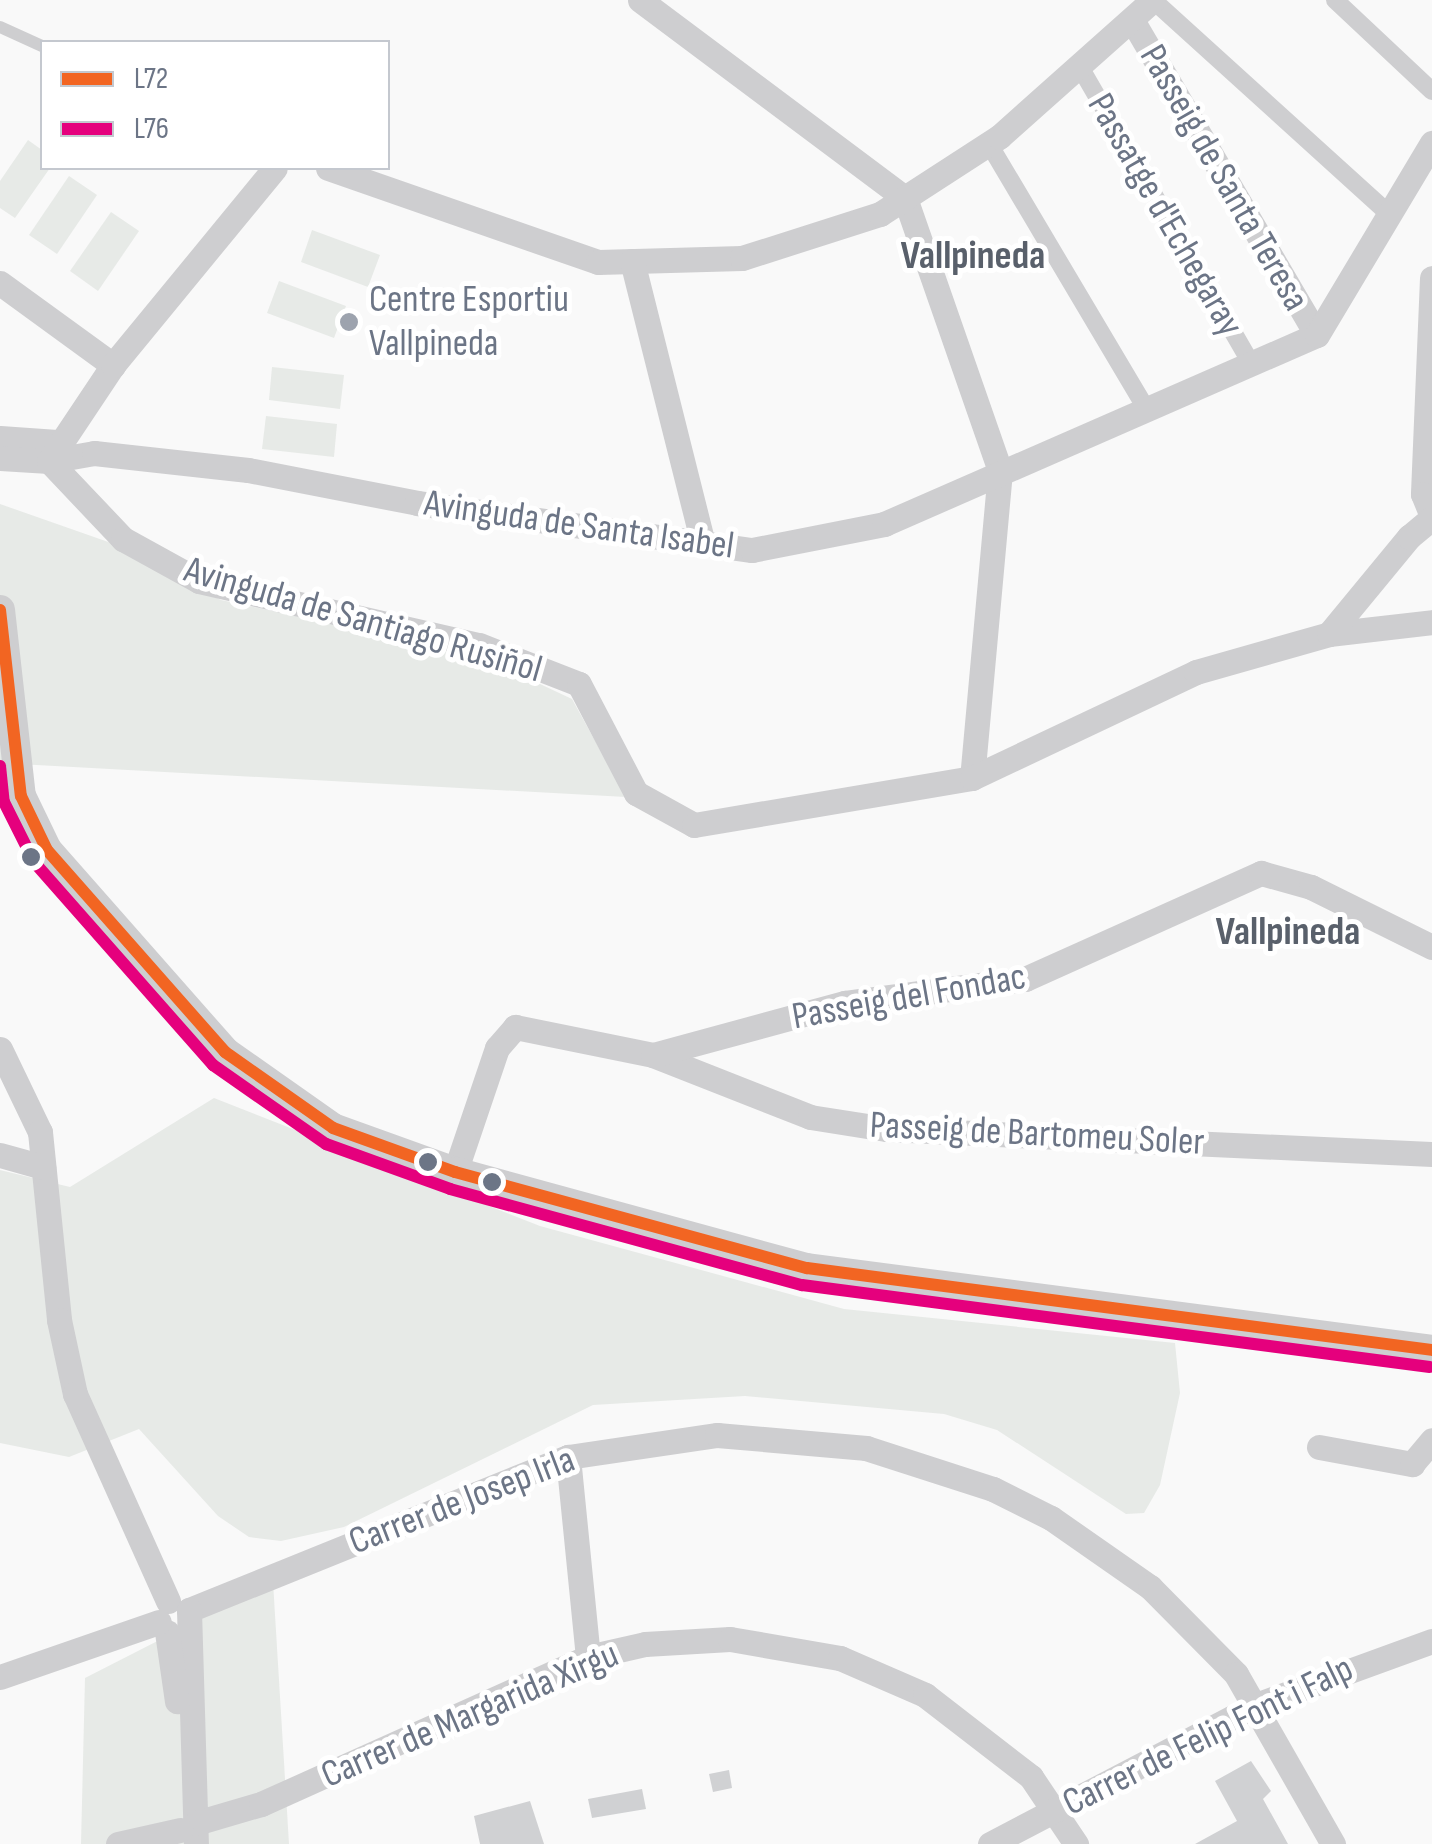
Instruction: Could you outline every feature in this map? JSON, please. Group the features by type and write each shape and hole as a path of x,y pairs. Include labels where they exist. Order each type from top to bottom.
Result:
{"street":[{"path":"640,0 905,198 1000,471 972,778"},
{"path":"334,170 598,262 742,258 880,214 988,144 1153,0 1389,214"},
{"path":"1335,0 1432,91"},
{"name":"Passeig de Santa Teresa","path":"1132,20 1317,335"},
{"name":"Passatge d'Echegaray","path":"1080,67 1251,363"},
{"path":"1317,335 1432,143"},
{"path":"988,144 1145,408"},
{"path":"0,438 53,452 113,365 273,170"},
{"path":"632,261 703,544"},
{"path":"1329,634 1409,536 1432,517 1423,494 1432,278"},
{"path":"0,283 113,365"},
{"name":"Avinguda de Santa Isabel","path":"0,458 53,452 94,453 248,470 417,503 752,550 884,524 1317,335"},
{"name":"Avinguda de Santiago Rusiñol","path":"53,452 124,539 199,581 479,645 579,684 636,793 694,825 972,778 1196,672 1329,634 1432,622"},
{"path":"0,610 10,795 47,850 224,1052 333,1128 455,1172 807,1268 1432,1350"},
{"name":"Passeig del Fondac","path":"455,1172 497,1048 515,1027 653,1055 845,1003 1025,979 1261,872 1312,887 1432,947"},
{"name":"Passeig de Bartomeu Soler","path":"653,1055 810,1117 887,1129 1432,1154"},
{"path":"3,1063 38,1123 59,1320 75,1394 174,1619 188,1835"},
{"path":"0,1155 44,1167"},
{"name":"Carrer de Josep Irla","path":"0,1676 76,1656 174,1619 568,1456 684,1437 780,1436 866,1448 961,1476 1051,1518 1124,1566 1196,1631 1256,1704 1333,1844"},
{"path":"1318,1447 1412,1464 1430,1447"},
{"path":"568,1456 588,1657"},
{"name":"Carrer de Margarida Xirgu","path":"118,1844 188,1835 588,1657 645,1644 730,1639 840,1658 888,1675 958,1716 1031,1777 1056,1808 1076,1844"},
{"name":"Carrer de Felip Font i Falp","path":"990,1844 1256,1704 1432,1641"}],"lane":[{"path":"0,27 40,45"}],"shaded area":[{"path":"28,140 40,149 40,170 49,170 15,218 0,208 0,181"},
{"path":"69,176 97,195 57,254 29,235"},
{"path":"111,212 139,231 98,291 70,271"},
{"path":"312,230 380,255 368,287 301,262"},
{"path":"279,281 346,306 334,338 267,313"},
{"path":"272,367 344,375 340,409 269,400"},
{"path":"266,416 337,424 334,457 262,449"},
{"path":"0,504 114,544 221,600 478,655 572,699 626,797 0,763"},
{"path":"214,1098 540,1226 844,1309 1175,1343 1180,1393 1160,1485 1144,1513 1126,1514 997,1430 944,1414 745,1396 593,1405 344,1527 281,1541 249,1537 218,1516 139,1429 69,1457 0,1443 0,1170 70,1187"},
{"path":"273,1582 289,1844 81,1844 85,1678"}],"building":[{"path":"1251,1761 1271,1791 1263,1799 1288,1844 1195,1844 1237,1821 1215,1781"},
{"path":"729,1770 732,1788 713,1792 709,1774"},
{"path":"642,1789 646,1809 592,1818 588,1799"},
{"path":"530,1801 544,1844 480,1844 474,1816"}],"transit line":[{"name":"L72","path":"0,610 21,796 47,850 225,1052 333,1128 455,1172 807,1268 1432,1350"},
{"name":"L76","path":"0,766 4,802 34,862 213,1065 326,1144 450,1189 802,1285 1430,1367"}],"place":[{"name":"Centre Esportiu Vallpineda","path":"349,322"}],"district":[{"name":"Vallpineda","path":"973,256"},
{"name":"Vallpineda","path":"1288,932"}]}
